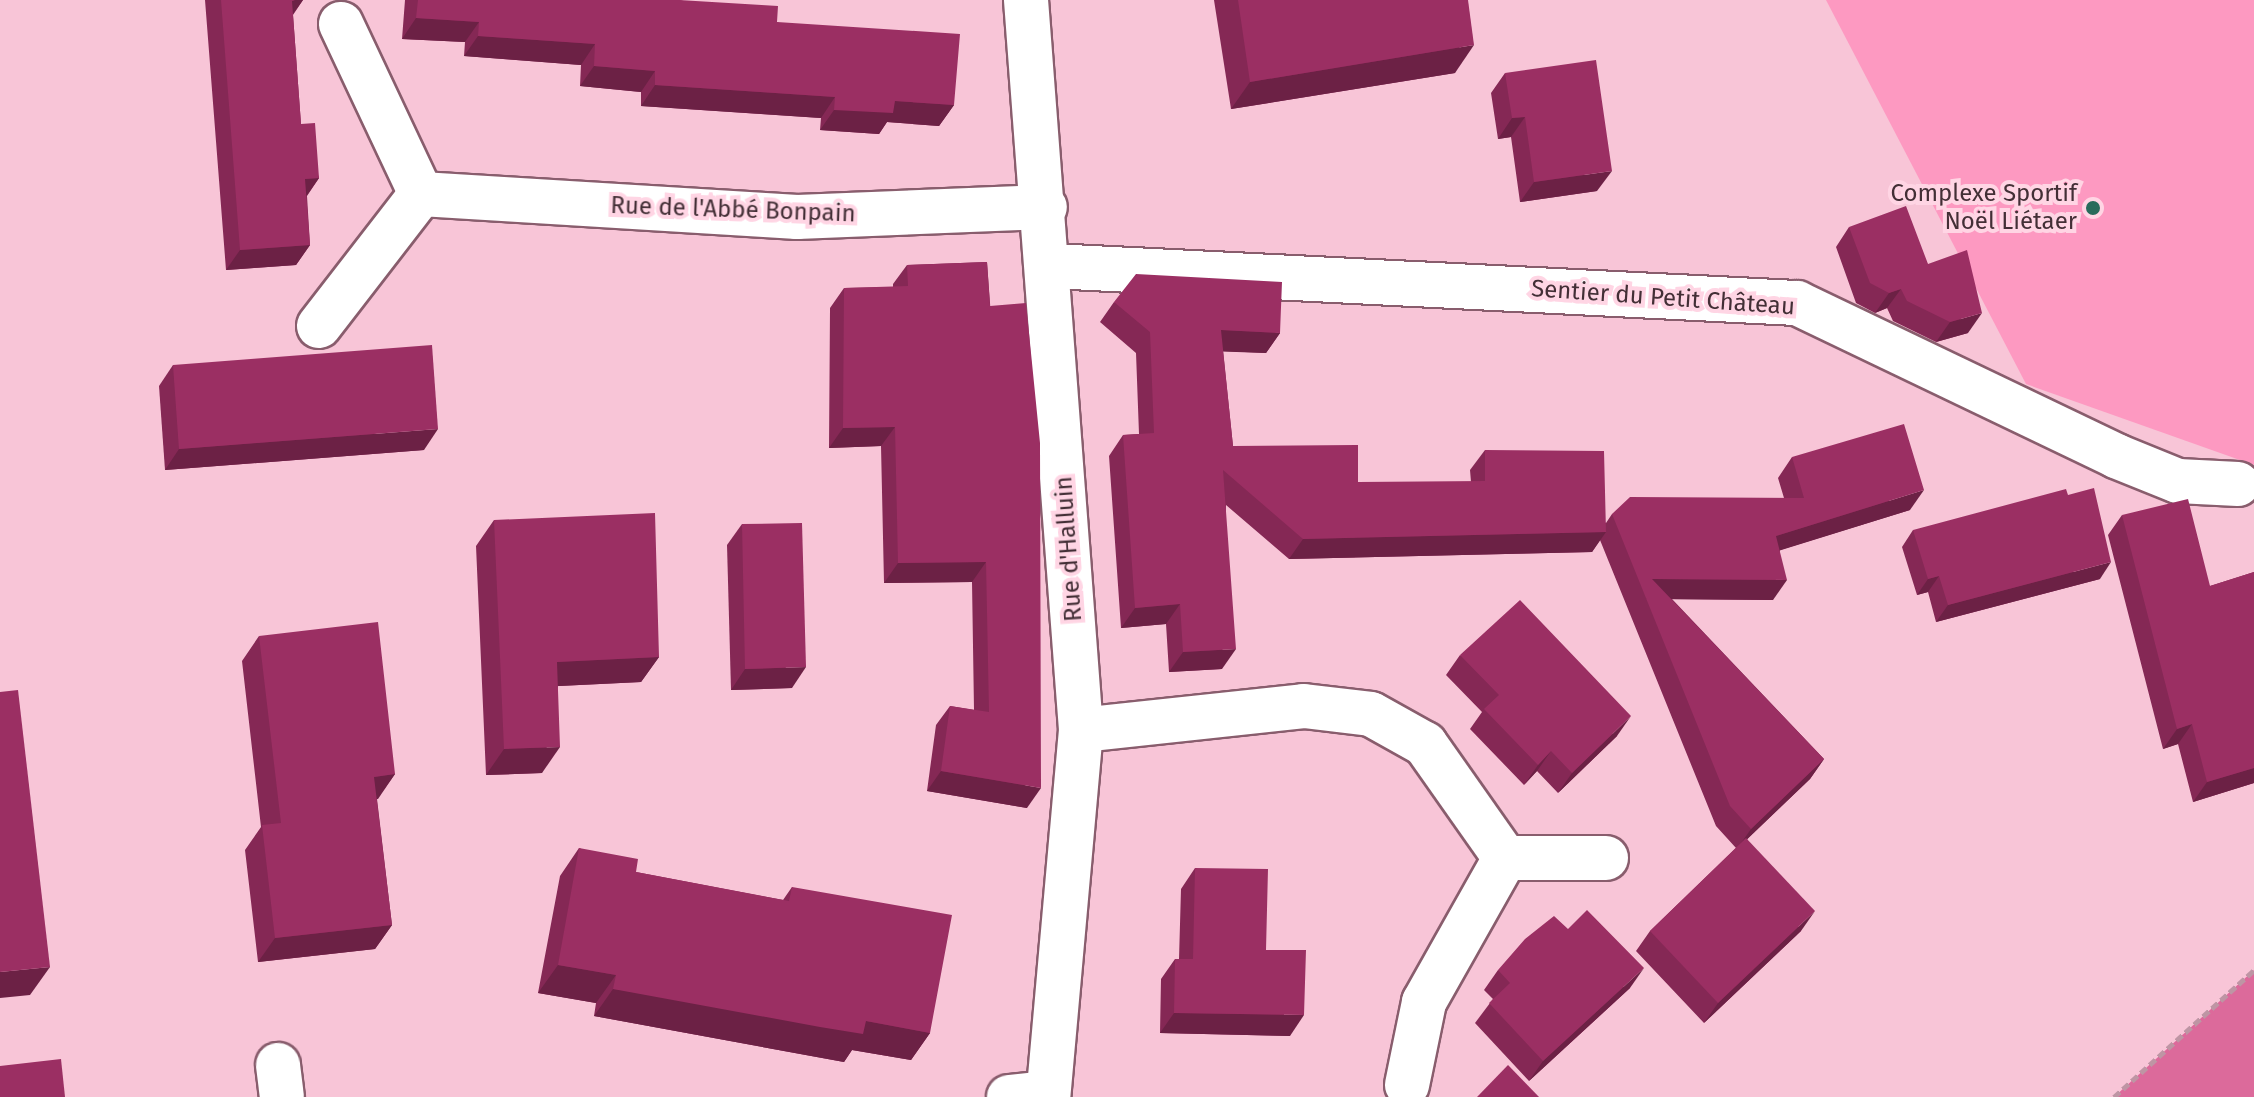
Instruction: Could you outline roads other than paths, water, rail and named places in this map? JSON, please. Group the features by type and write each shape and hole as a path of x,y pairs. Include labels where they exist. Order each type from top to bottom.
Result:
{"street":[{"name":"Rue d'Halluin","path":"1026,0 1051,266 1081,730 1035,1096"},
{"path":"319,326 421,194 341,24"},
{"name":"Rue de l'Abbé Bonpain","path":"421,194 797,217 1045,207"},
{"name":"Sentier du Petit Château","path":"1051,266 1797,303 2116,456 2178,481 2238,484"},
{"path":"1081,730 1304,706 1371,714 1425,744 1505,858"},
{"path":"1505,858 1606,858"},
{"path":"1407,1085 1424,1002 1505,858"}],"place":[{"name":"Complexe Sportif Noël Liétaer","path":"2093,208"}]}
